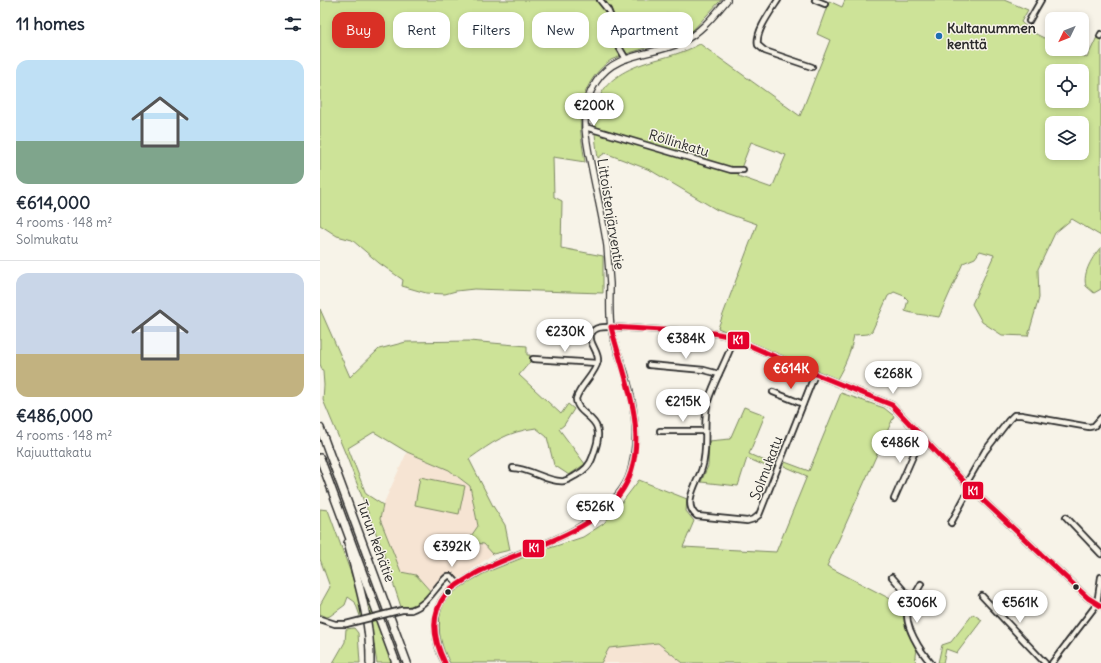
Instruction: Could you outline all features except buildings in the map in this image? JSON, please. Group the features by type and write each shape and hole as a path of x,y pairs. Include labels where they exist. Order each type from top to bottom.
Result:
{"highway":[{"name":"Turun kehätie","path":"320,428 408,663"},
{"name":"Turun kehätie","path":"320,458 396,663"},
{"path":"339,510 368,626 370,663"}],"street":[{"path":"600,0 608,10 614,25 616,42 626,59"},
{"name":"Littoistenjärventie","path":"445,663 437,642 435,629 437,613 444,597 451,589 492,564 556,539 588,522 612,502 628,478 635,450 634,413 628,384 618,355 611,327 606,244 586,139 586,104 590,91 597,80 611,66 626,59 670,46 688,38 704,25 727,0"},
{"path":"778,0 758,35 758,45 763,50 812,68"},
{"path":"816,0 825,4"},
{"path":"1029,20 1040,0"},
{"name":"Röllinkatu","path":"585,126 731,170 743,170"},
{"path":"513,468 562,481 568,480 581,473 588,467 597,445 598,430 592,420 578,407 576,399 597,364 598,356 591,340 594,330 611,327 718,334 734,339 892,405 968,486 1099,605"},
{"name":"Solmukatu","path":"734,339 707,403 704,463 691,499 690,506 697,516 752,520 757,517 761,511 815,374"},
{"path":"533,359 597,364"},
{"path":"650,365 704,370 719,374"},
{"path":"773,392 803,404"},
{"path":"951,522 984,451 1014,415 1089,427 1094,426 1101,418"},
{"path":"660,431 705,431"},
{"path":"894,499 913,456 924,438"},
{"path":"1066,518 1101,554"},
{"path":"320,619 336,624 346,624 402,610 411,610 418,607 430,598 448,576 451,576 458,584"},
{"path":"892,577 912,600"},
{"path":"1052,663 1099,605 1101,577"},
{"path":"921,584 907,612 908,623 922,652 931,663"},
{"path":"982,596 1045,663"}],"shaded area":[{"path":"407,452 449,470 470,486 478,526 472,543 484,544 493,554 458,580 452,573 447,573 431,592 416,575 401,572 380,519 383,505"},
{"path":"658,643 683,663 601,663 609,648"}],"green space":[{"path":"320,0 721,0 693,30 693,12 597,12 597,48 646,48 611,60 596,74 589,85 584,95 580,117 580,128 585,162 553,157 554,197 562,201 561,248 603,256 603,293 474,289 445,294 426,293 402,286 403,280 379,263 352,240 337,236 320,225"},
{"path":"845,0 1004,0 1028,10 1021,22 1032,32 1045,38 1045,56 1083,56 1087,58 1097,37 1101,39 1101,236 1072,219 1055,233 1038,269 1039,298 1028,336 1002,335 982,322 972,304 994,255 980,251 975,258 963,263 939,317 905,311 908,300 904,296 894,292 888,296 872,331 868,334 854,335 847,358 837,379 718,328 757,224 717,210 650,170 605,153 598,158 595,124 596,110 599,98 606,87 616,77 630,69 693,48 700,44 800,116 830,40 817,34 829,1 842,7","holes":["751,142 786,155 772,188 738,176"]},
{"path":"1101,247 1101,289 1094,293 1086,286 1085,281 1087,270"},
{"path":"320,309 350,377 379,349 406,342 469,341 527,346 527,355 530,355 530,362 519,375 561,414 568,404 574,409 564,425 559,429 585,464 569,475 554,465 547,437 536,428 508,435 469,459 493,506 505,525 510,550 493,554 484,544 472,543 469,539 478,526 470,486 449,470 407,452 374,432 348,448 366,494 383,505 380,519 401,572 416,575 431,592 415,605 401,607 381,546 323,400 323,372 320,364"},
{"path":"841,393 884,408 894,416 827,566 904,606 904,619 917,649 915,663 683,663 658,643 609,648 601,663 450,663 440,638 439,628 440,610 449,594 470,581 472,578 532,554 583,537 603,524 617,509 639,480 687,499 686,511 694,521 683,547 776,552 807,476 784,466 785,462 809,471"},
{"path":"744,407 765,415 749,454 774,465 772,469 747,458 738,486 701,482 708,466 709,441 730,439"},
{"path":"420,477 465,486 459,514 415,505"},
{"path":"320,509 328,510 353,579 364,616 360,616 355,602 348,597 345,605 330,616 327,617 320,614 320,605 330,587 320,559"},
{"path":"359,576 392,663 377,663 367,604"},
{"path":"973,614 982,620 957,653 946,649 943,663 938,663 942,645 951,642"},
{"path":"354,628 358,633 360,663 333,663 345,642 346,629"}],"transit line":[{"name":"K1","path":"445,663 438,646 435,619 441,602 452,588 493,565 563,536 585,524 605,510 621,493 631,472 635,454 636,436 627,381 611,327 713,333 728,336 815,374 892,405 970,488 1088,598 1101,606"}],"place":[{"name":"Kultanummen kenttä","path":"939,36"}]}
